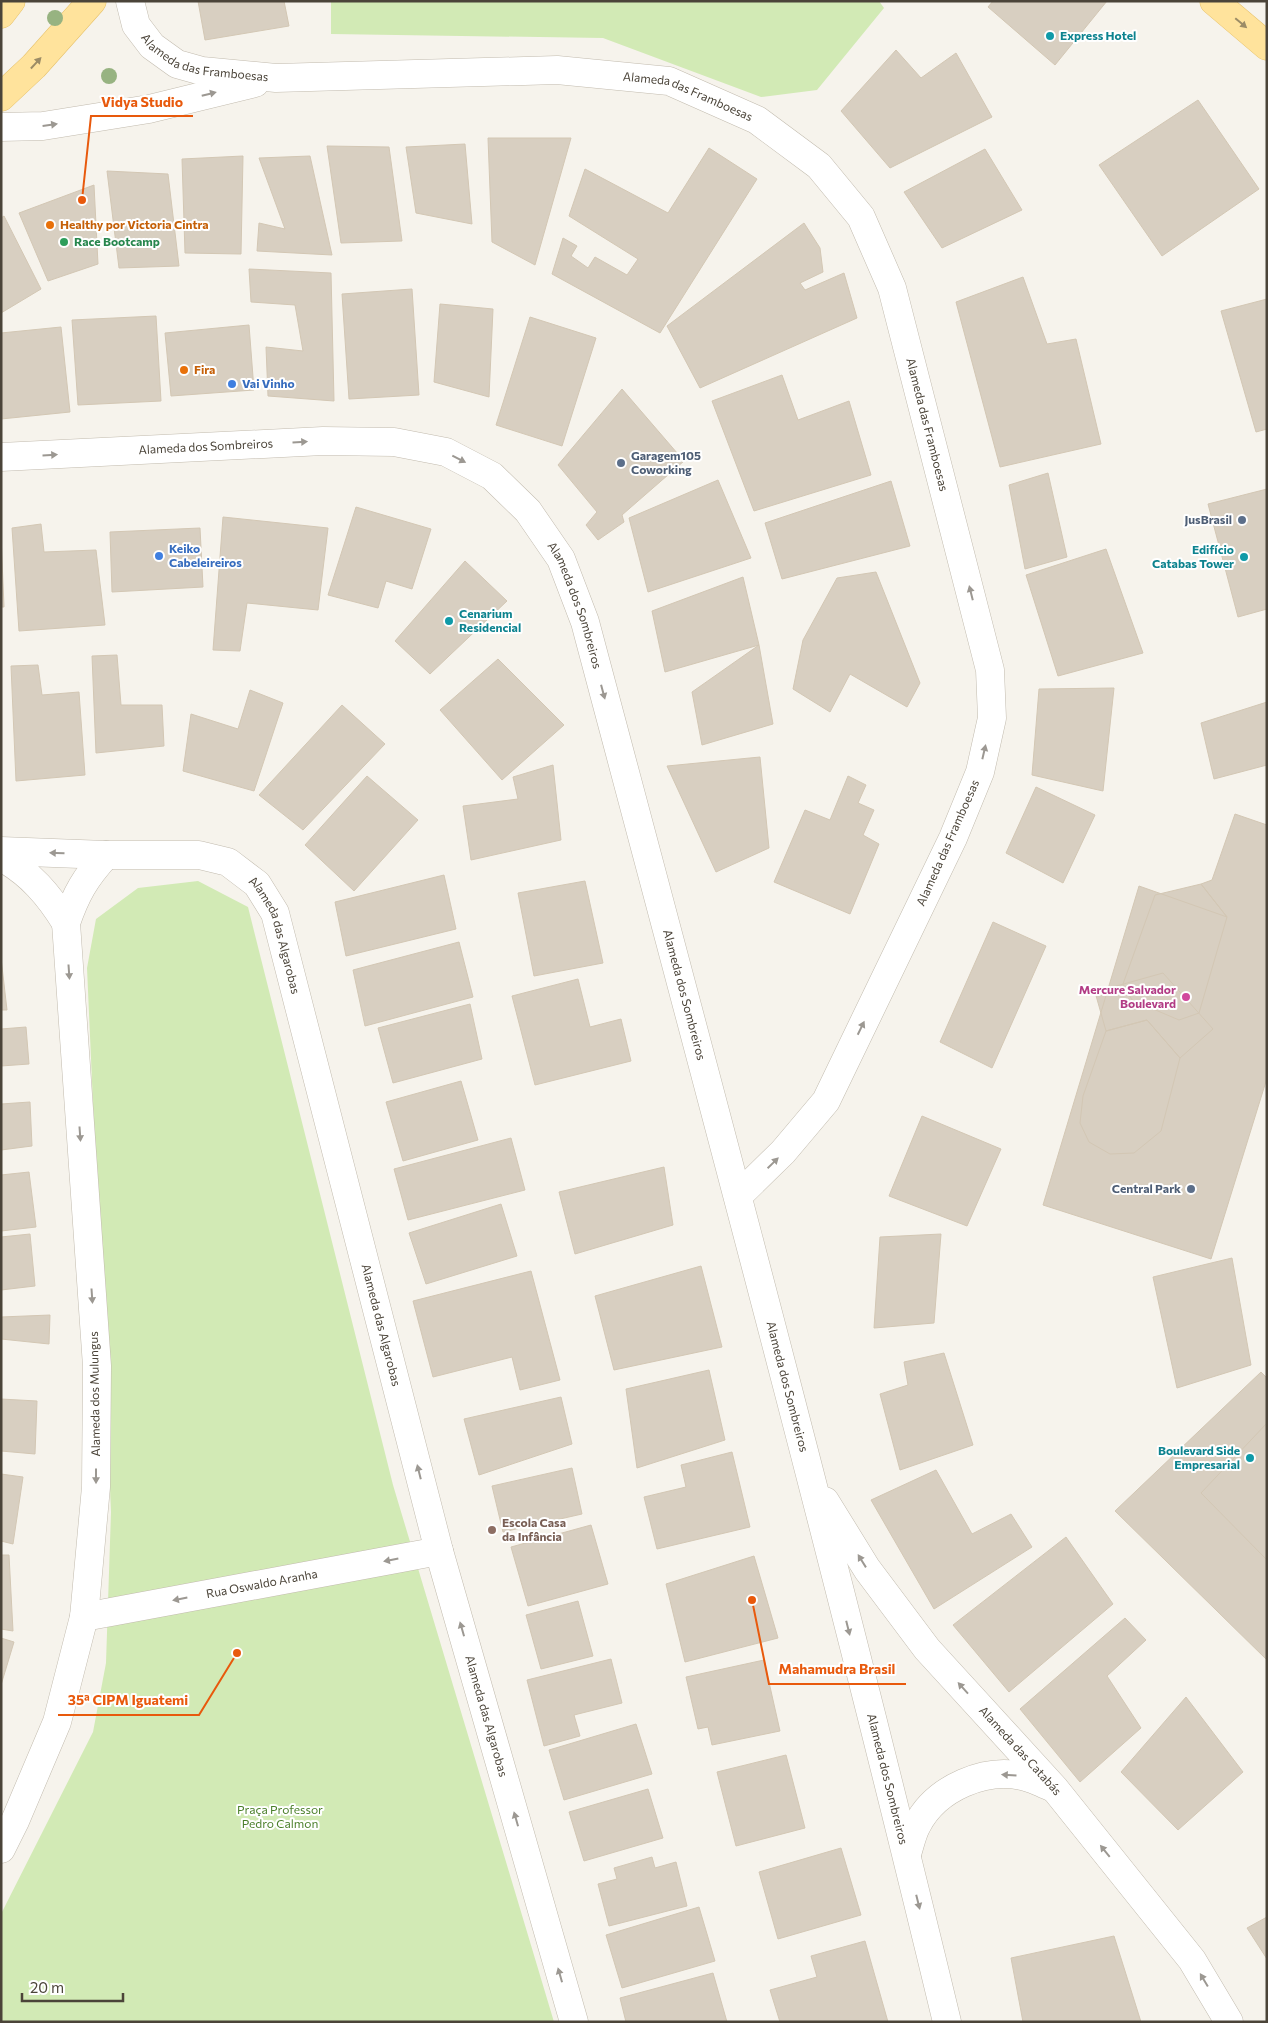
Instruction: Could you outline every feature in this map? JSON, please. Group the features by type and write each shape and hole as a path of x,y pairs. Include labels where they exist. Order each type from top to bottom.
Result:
{"main road":[{"path":"1,14 11,1"},
{"path":"1,97 34,66 92,1"},
{"path":"1214,1 1267,46"}],"street":[{"name":"Alameda das Framboesas","path":"130,1 136,25 152,46 177,64 202,71 276,78 557,70 668,81 757,120 819,166 860,217 892,288 990,670 992,718 980,772 953,838 826,1101 783,1152 738,1196"},
{"name":"Alameda das Framboesas","path":"1,127 43,126 149,109 276,78"},
{"name":"Alameda dos Sombreiros","path":"1,457 323,441 394,442 446,452 492,476 528,511 561,559 585,622 738,1196 907,1854 948,2022"},
{"name":"Alameda das Algarobas","path":"1,851 106,855 199,855 228,862 257,884 275,913 439,1551 574,2022"},
{"name":"Alameda dos Mulungus","path":"1,1850 57,1722 84,1617 96,1487 97,1366 66,923 74,898 88,875 106,855"},
{"name":"Alameda dos Mulungus","path":"1,857 13,863 34,880 52,900 66,923"},
{"name":"Alameda das Catabás","path":"811,1478 867,1569 927,1649 1055,1789 1192,1960 1229,2022"},
{"name":"Rua Oswaldo Aranha","path":"84,1617 439,1551"},
{"path":"907,1854 917,1825 937,1800 963,1783 994,1775 1026,1776 1055,1789"}],"green space":[{"path":"331,1 879,1 884,8 817,90 761,97 603,38 331,34"},
{"name":"Praça Professor Pedro Calmon","path":"198,881 248,907 393,1485 554,2022 1,2022 1,1914 93,1732 106,1663 111,1512 87,968 96,919 138,888"}],"building":[{"path":"198,1 284,1 289,26 205,40"},
{"name":"Express Hotel","path":"993,1 1107,1 1055,65 988,7"},
{"path":"896,50 921,78 956,53 992,117 890,168 841,111"},
{"path":"1198,100 1259,189 1162,256 1099,165"},
{"path":"488,138 571,138 535,265 492,242"},
{"path":"465,144 472,224 416,213 406,147"},
{"path":"327,146 389,147 402,241 341,243"},
{"path":"709,148 757,179 660,333 552,274 563,238 577,246 571,256 588,268 595,257 627,275 638,259 569,216 585,169 668,213"},
{"path":"985,149 1022,210 942,248 904,192"},
{"path":"243,156 241,254 185,253 182,159"},
{"path":"310,156 332,255 257,251 259,223 285,229 259,158"},
{"path":"107,171 168,174 179,266 119,268"},
{"path":"94,185 98,264 48,281 19,213"},
{"path":"4,216 41,289 1,313 1,218"},
{"path":"804,223 820,248 823,272 800,283 805,290 844,273 857,318 700,388 667,326"},
{"path":"249,269 331,273 334,401 268,396 266,347 303,351 295,305 251,302"},
{"path":"1023,277 1047,344 1076,339 1101,444 1000,467 956,302"},
{"path":"412,289 419,395 349,399 342,294"},
{"path":"1267,299 1267,429 1256,432 1221,311"},
{"path":"440,304 493,309 489,397 434,382"},
{"path":"156,316 161,401 78,405 72,320"},
{"path":"530,317 596,338 562,446 496,425"},
{"path":"249,325 254,390 171,396 165,333"},
{"path":"61,327 70,412 1,419 1,333"},
{"path":"782,375 798,420 849,401 871,475 754,511 712,401"},
{"name":"Garagem105 Coworking","path":"622,389 684,461 622,515 624,522 598,540 586,525 597,512 558,465"},
{"path":"1048,473 1067,557 1025,569 1009,485"},
{"path":"718,480 751,558 648,592 629,518"},
{"path":"891,481 910,546 782,579 765,523"},
{"name":"Edifício Catabas Tower","path":"1267,489 1267,609 1238,617 1208,504"},
{"path":"356,507 431,529 412,589 386,581 378,608 328,595"},
{"path":"223,517 328,528 318,610 247,603 240,651 213,650"},
{"path":"41,524 44,552 96,550 105,625 19,631 12,528"},
{"path":"200,528 203,587 112,592 110,532"},
{"path":"1,536 4,607 1,607"},
{"path":"1106,549 1143,653 1058,676 1026,575"},
{"name":"Cenarium Residencial","path":"465,561 507,601 430,674 395,641"},
{"path":"876,572 920,683 907,707 850,674 830,712 793,689 803,640 837,578"},
{"path":"743,577 759,645 665,672 652,611"},
{"path":"759,645 773,724 702,745 692,692"},
{"path":"117,655 121,705 162,705 164,746 96,753 92,656"},
{"path":"498,659 564,725 502,780 440,710"},
{"path":"38,665 42,695 79,692 85,775 16,781 11,666"},
{"path":"1114,688 1103,791 1032,775 1039,689"},
{"path":"250,690 283,703 254,791 183,771 191,714 238,729"},
{"path":"1267,702 1267,765 1214,779 1201,723"},
{"path":"342,705 385,744 303,830 259,795"},
{"path":"760,757 769,848 716,872 667,766"},
{"path":"553,765 561,840 471,860 463,806 518,799 513,777"},
{"path":"367,776 418,820 354,891 305,845"},
{"path":"848,776 866,785 858,803 874,810 863,835 879,844 850,914 774,882 805,810 830,820"},
{"path":"1036,787 1095,815 1063,883 1006,853"},
{"name":"Mercure Salvador Boulevard","path":"1235,814 1267,825 1267,1078 1211,1259 1043,1205 1139,886 1227,917 1201,884 1212,880"},
{"path":"444,875 456,929 346,956 335,902"},
{"path":"585,881 603,963 534,976 518,893"},
{"path":"1201,884 1227,917 1199,1013 1179,1020 1132,1000 1123,984 1155,895"},
{"path":"993,922 1046,946 992,1068 940,1042"},
{"path":"459,942 473,997 365,1026 353,970"},
{"path":"1,958 7,1010 1,1010"},
{"path":"1163,973 1213,1029 1180,1058 1147,1020 1106,1031 1095,992"},
{"path":"578,979 590,1027 621,1019 631,1061 535,1085 512,996"},
{"path":"470,1004 482,1059 393,1083 378,1028"},
{"path":"1147,1020 1180,1058 1161,1131 1134,1153 1110,1154 1089,1142 1080,1123 1083,1096 1106,1031"},
{"path":"26,1027 29,1064 1,1066 1,1029"},
{"path":"461,1081 478,1140 403,1161 386,1102"},
{"path":"30,1102 32,1146 1,1150 1,1104"},
{"path":"922,1116 1001,1149 967,1226 889,1196"},
{"path":"511,1138 525,1190 408,1220 394,1169"},
{"path":"664,1167 673,1225 575,1254 559,1192"},
{"path":"29,1172 36,1227 1,1231 1,1175"},
{"path":"501,1204 517,1256 426,1284 409,1233"},
{"path":"30,1234 35,1286 1,1290 1,1237"},
{"path":"941,1234 934,1323 874,1328 880,1237"},
{"path":"1232,1258 1251,1365 1177,1388 1153,1277"},
{"path":"701,1266 722,1347 614,1370 595,1296"},
{"path":"531,1271 560,1380 520,1390 512,1357 433,1377 413,1301"},
{"path":"50,1315 49,1344 1,1339 1,1317"},
{"path":"944,1353 973,1445 900,1470 880,1394 908,1385 904,1362"},
{"path":"709,1370 725,1440 637,1468 626,1389"},
{"path":"1261,1372 1267,1378 1267,1660 1115,1511"},
{"path":"561,1397 572,1444 479,1475 464,1419"},
{"path":"1,1399 37,1401 35,1454 1,1451"},
{"name":"Boulevard Side Empresarial","path":"1267,1423 1267,1560 1201,1493"},
{"path":"732,1452 750,1527 657,1549 644,1497 686,1487 681,1465"},
{"path":"572,1468 582,1514 503,1532 492,1486"},
{"path":"936,1470 972,1534 1011,1514 1032,1547 934,1609 871,1500"},
{"path":"1,1474 23,1477 13,1544 1,1541"},
{"path":"591,1525 608,1584 528,1606 511,1547"},
{"path":"1066,1537 1113,1604 1009,1692 953,1625"},
{"path":"1,1555 9,1555 13,1631 1,1629"},
{"path":"754,1556 778,1638 685,1662 666,1584"},
{"path":"578,1601 593,1656 541,1669 526,1615"},
{"path":"1125,1618 1146,1640 1107,1676 1141,1728 1080,1782 1020,1709"},
{"path":"1,1638 14,1642 1,1685"},
{"path":"611,1659 622,1703 574,1715 580,1736 544,1746 527,1680"},
{"path":"764,1660 780,1731 712,1745 708,1727 698,1729 686,1677"},
{"path":"1186,1697 1243,1772 1178,1830 1121,1772"},
{"path":"636,1724 652,1774 564,1800 549,1750"},
{"path":"786,1755 805,1828 736,1846 717,1772"},
{"path":"648,1789 663,1838 584,1861 569,1812"},
{"path":"841,1848 861,1915 778,1939 759,1872"},
{"path":"652,1857 655,1868 676,1862 687,1906 609,1926 598,1884 617,1879 614,1868"},
{"path":"699,1907 715,1961 622,1988 606,1935"},
{"path":"1267,1917 1267,1959 1247,1928"},
{"path":"1114,1936 1141,2022 1023,2022 1011,1958"},
{"path":"865,1941 888,2022 780,2022 770,1990 817,1977 811,1956"},
{"path":"713,1973 727,2022 626,2022 620,1998"}],"place":[{"name":"Express Hotel","path":"1050,36"},
{"name":"Vidya Studio","path":"82,200"},
{"name":"Healthy por Victoria Cintra","path":"50,225"},
{"name":"Race Bootcamp","path":"64,242"},
{"name":"Fira","path":"184,370"},
{"name":"Vai Vinho","path":"232,384"},
{"name":"Garagem105 Coworking","path":"621,463"},
{"name":"JusBrasil","path":"1242,520"},
{"name":"Keiko Cabeleireiros","path":"159,556"},
{"name":"Edifício Catabas Tower","path":"1244,557"},
{"name":"Cenarium Residencial","path":"449,621"},
{"name":"Mercure Salvador Boulevard","path":"1186,997"},
{"name":"Central Park","path":"1191,1189"},
{"name":"Boulevard Side Empresarial","path":"1250,1458"},
{"name":"Escola Casa da Infância","path":"492,1530"},
{"name":"Mahamudra Brasil","path":"752,1600"},
{"name":"35ª CIPM Iguatemi","path":"237,1653"}]}
